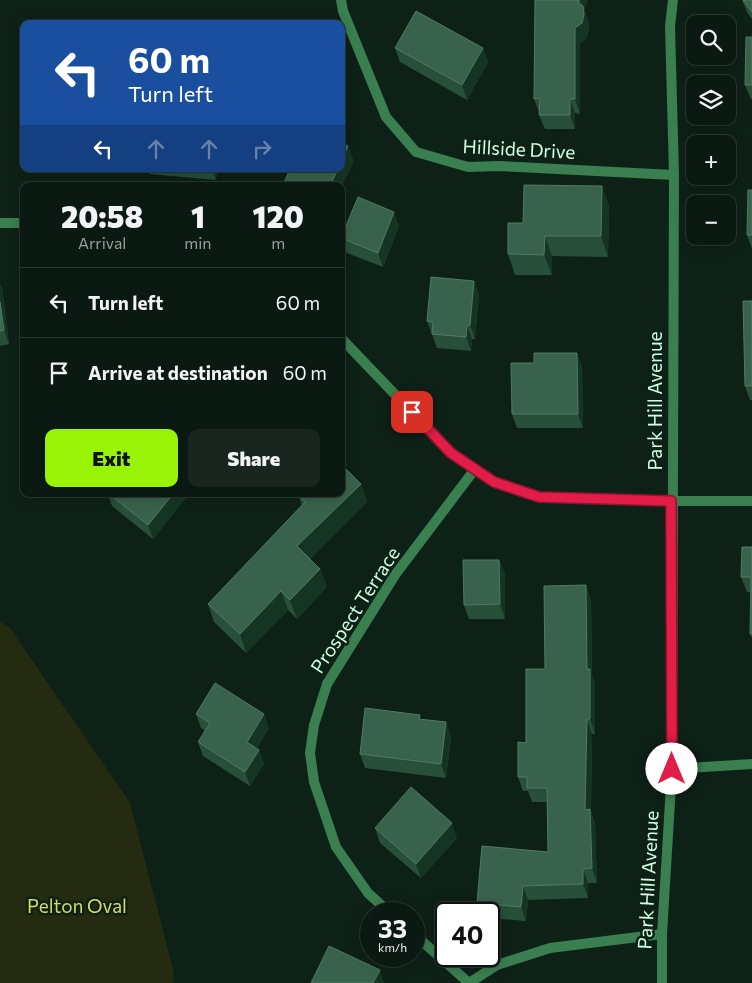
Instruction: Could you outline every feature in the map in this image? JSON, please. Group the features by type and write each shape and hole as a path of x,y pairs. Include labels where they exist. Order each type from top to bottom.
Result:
{"street":[{"name":"Hillside Drive","path":"341,0 343,11 386,117 416,152 468,167 499,166 674,175"},
{"name":"Park Hill Avenue","path":"662,983 662,934 672,769 671,501 674,175 670,26 673,0"},
{"path":"0,223 20,223"},
{"path":"345,342 451,453 494,482 539,497 671,501 752,501"},
{"name":"Prospect Terrace","path":"378,902 368,893 336,847 314,782 310,753 314,725 327,684 395,575 475,469"},
{"path":"672,769 752,764"},
{"path":"425,944 469,983 497,965 550,948 662,934"}],"green space":[{"name":"Pelton Oval","path":"0,622 10,628 130,803 173,969 174,983 0,983"}],"building":[{"path":"535,0 579,0 579,3 583,6 582,23 575,28 575,99 570,99 570,115 539,115 540,98 534,99"},
{"path":"743,0 752,0 752,12"},
{"path":"416,11 483,48 462,85 395,48"},
{"path":"746,37 752,37 752,85 745,85"},
{"path":"289,172 337,172 332,182 284,182"},
{"path":"524,185 602,186 601,236 545,236 544,255 508,254 508,223 523,223"},
{"path":"748,190 752,190 752,235 747,235"},
{"path":"358,197 394,212 378,253 345,240 345,228"},
{"path":"431,277 474,281 470,325 467,325 466,337 432,334 433,322 427,321"},
{"path":"743,301 752,301 752,386 745,386"},
{"path":"0,302 4,330 0,331"},
{"path":"534,353 577,353 578,414 512,414 511,363 534,363"},
{"path":"345,468 361,484 297,546 320,569 290,600 281,591 240,634 208,604 305,502 301,497 345,497"},
{"path":"113,497 171,497 148,525"},
{"path":"742,547 752,547 752,634 750,634 751,577 741,577"},
{"path":"463,560 499,560 500,604 464,605"},
{"path":"586,585 587,669 590,669 590,719 587,719 585,810 590,809 592,868 583,869 583,884 523,886 521,907 500,905 500,902 477,902 482,846 548,852 547,788 527,788 527,777 518,777 518,742 526,743 526,669 545,669 544,586"},
{"path":"215,683 264,714 247,742 259,750 245,772 198,742 210,723 196,714"},
{"path":"365,708 420,715 419,719 446,722 441,764 360,754"},
{"path":"411,787 452,823 416,864 375,828"},
{"path":"329,946 360,961 360,967 374,967 380,970 373,983 311,983"}],"route":[{"path":"412,412 451,453 494,482 539,497 671,501 672,769"}]}
